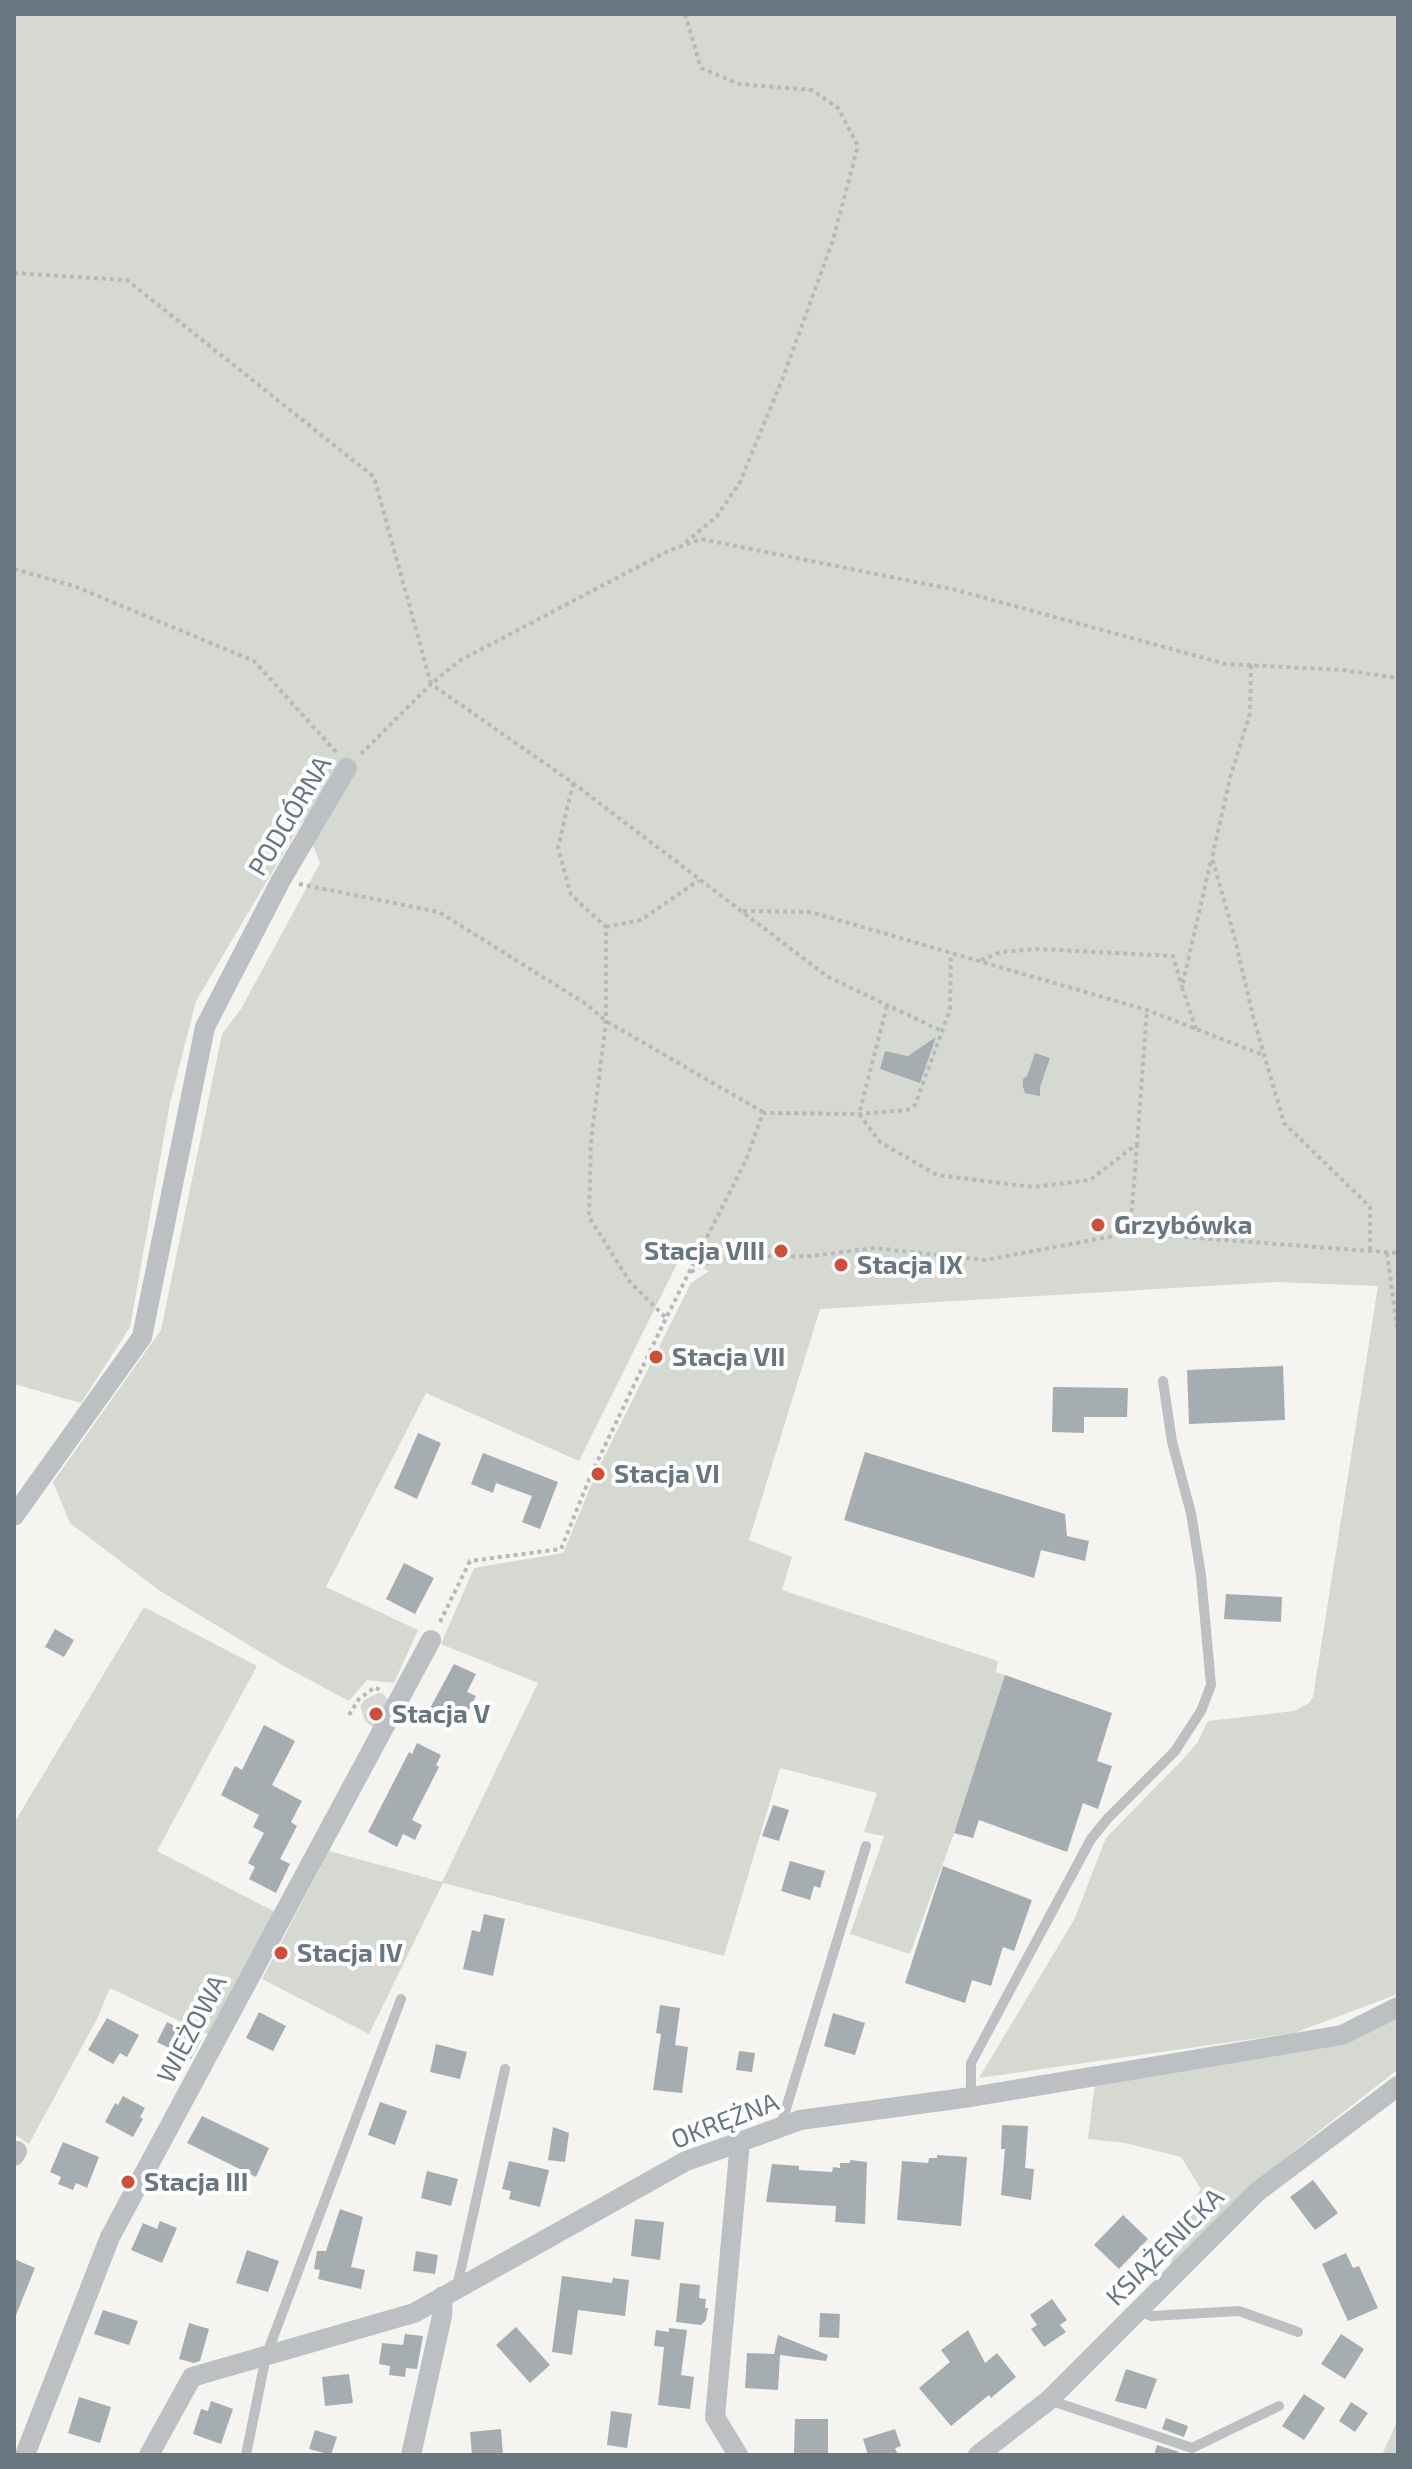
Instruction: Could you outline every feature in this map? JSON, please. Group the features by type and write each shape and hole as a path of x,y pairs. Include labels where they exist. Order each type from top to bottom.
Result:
{"street":[{"name":"PODGÓRNA","path":"14,1516 142,1337 205,1027 281,880 347,768"},
{"name":"WIEŻOWA","path":"25,2455 110,2237 431,1640"},
{"name":"OKRĘŻNA","path":"149,2455 192,2377 414,2313 686,2161 800,2120 971,2097 1342,2035 1398,2007"},
{"name":"KSIĄŻENICKA","path":"978,2455 1049,2400 1257,2192 1398,2086"},
{"path":"738,2455 715,2417 740,2142"},
{"path":"411,2455 450,2292"}],"lane":[{"path":"971,2097 971,2063 1091,1839 1175,1751 1201,1711 1211,1685 1191,1513 1172,1442 1163,1381"},
{"path":"781,2127 866,1846"},
{"path":"246,2455 266,2356 401,1999"},
{"path":"450,2292 505,2069"},
{"path":"1137,2310 1151,2316 1239,2311 1298,2332"},
{"path":"1049,2400 1192,2448 1279,2406"}],"path":[{"path":"680,547 717,516 740,482 782,380 833,240 858,146 838,108 812,90 739,84 701,68 685,14"},
{"path":"14,273 127,280 374,477 431,684 573,783 828,977 942,1031"},
{"path":"680,547 701,539 956,590 1226,664 1343,670 1398,678"},
{"name":"PODGÓRNA","path":"347,768 431,684 459,661 680,547"},
{"path":"14,569 74,586 254,661 347,768"},
{"path":"1182,987 1230,778 1250,713 1251,665"},
{"path":"573,783 558,848 571,895 606,927 606,1021 591,1141 589,1217 630,1282 666,1318"},
{"path":"1212,858 1284,1123 1370,1207 1370,1251"},
{"path":"281,880 439,912 586,1004 606,1021 763,1113 859,1114 907,1110 915,1105 950,1010 951,953"},
{"path":"606,927 641,920 700,880"},
{"path":"740,911 811,912 1147,1010 1264,1055"},
{"path":"980,961 1001,952 1039,949 1173,956 1196,1029"},
{"path":"859,1114 887,1006"},
{"path":"1130,1233 1147,1010"},
{"path":"431,1640 470,1561 561,1549 590,1477 746,1160 763,1113"},
{"path":"859,1114 880,1142 937,1175 1033,1187 1090,1180 1137,1144"},
{"path":"689,1273 718,1257 811,1256 874,1248 985,1260 1130,1233 1398,1253"},
{"path":"1387,1253 1398,1333"},
{"path":"349,1715 359,1699 375,1687 399,1700"}],"shaded area":[{"path":"14,14 1398,14 1398,1994 1294,2033 979,2078 1074,1920 1106,1838 1185,1757 1197,1743 1208,1721 1294,1711 1309,1703 1313,1697 1378,1286 1275,1282 820,1309 749,1540 792,1557 782,1590 998,1661 996,1672 1005,1675 954,1833 910,1954 850,1934 884,1836 864,1832 877,1793 780,1768 724,1956 443,1883 369,2034 262,1979 329,1851 442,1882 538,1683 441,1644 474,1568 563,1553 598,1469 691,1283 709,1271 680,1258 579,1461 426,1393 326,1587 418,1630 394,1683 367,1680 349,1701 280,1664 160,1591 70,1523 53,1482 161,1330 222,1034 241,1009 320,863 303,820 196,1001 170,1103 130,1327 81,1403 14,1384"},
{"path":"144,1607 257,1666 157,1851 279,1914 213,2037 110,1988 97,2019 29,2144 14,2134 14,1823"},
{"path":"378,1693 391,1703 376,1730 365,1721 360,1706 364,1700"},
{"path":"1398,2016 1397,2070 1295,2150 1167,2273 1190,2206 1201,2189 1181,2157 1125,2143 1088,2139 1095,2082"},
{"path":"1398,2419 1398,2455 1382,2455"}],"building":[{"path":"936,1037 920,1083 880,1069 885,1051 908,1056"},
{"path":"1035,1053 1050,1058 1040,1096 1025,1093 1023,1087 1023,1079"},
{"path":"1283,1366 1285,1420 1189,1424 1187,1370"},
{"path":"1053,1387 1128,1388 1127,1417 1084,1417 1084,1433 1052,1432"},
{"path":"418,1433 441,1443 417,1499 394,1488"},
{"path":"865,1452 1065,1514 1067,1536 1089,1541 1085,1561 1041,1550 1034,1578 844,1520"},
{"path":"483,1453 558,1482 540,1529 522,1522 532,1496 496,1483 493,1493 471,1484"},
{"path":"404,1563 434,1578 415,1614 386,1599"},
{"path":"1226,1594 1282,1597 1281,1622 1224,1619"},
{"path":"55,1629 74,1640 64,1657 45,1647"},
{"path":"454,1664 476,1674 467,1692 476,1696 461,1726 450,1720 442,1725 440,1716 429,1710"},
{"path":"1005,1675 1112,1713 1097,1761 1112,1766 1098,1809 1083,1803 1067,1852 979,1820 973,1838 954,1833"},
{"path":"264,1725 295,1741 272,1785 302,1801 291,1822 297,1826 280,1859 290,1864 276,1893 249,1879 255,1867 248,1863 264,1833 253,1827 259,1815 221,1795 235,1766 242,1770"},
{"path":"417,1743 441,1755 436,1765 439,1767 412,1820 422,1825 415,1840 403,1834 397,1847 368,1832 409,1752 412,1754"},
{"path":"773,1805 789,1810 779,1841 762,1836"},
{"path":"790,1861 825,1871 820,1888 814,1886 810,1900 781,1891"},
{"path":"943,1866 1032,1900 1014,1951 1003,1947 991,1986 972,1980 965,2003 905,1983"},
{"path":"484,1914 505,1919 493,1976 463,1969 472,1930 480,1932"},
{"path":"660,2005 680,2008 675,2045 688,2047 682,2093 653,2090 661,2034 656,2033"},
{"path":"259,2012 286,2026 273,2051 246,2038"},
{"path":"833,2013 865,2023 855,2055 824,2046"},
{"path":"107,2018 139,2035 127,2057 120,2053 113,2064 88,2050"},
{"path":"167,2022 201,2040 191,2059 157,2042"},
{"path":"436,2044 467,2052 460,2079 430,2072"},
{"path":"739,2051 755,2053 752,2072 736,2070"},
{"path":"123,2096 145,2108 133,2137 105,2122 115,2103 118,2105"},
{"path":"380,2102 407,2111 395,2145 368,2135"},
{"path":"202,2116 269,2148 256,2177 187,2143"},
{"path":"1002,2125 1028,2126 1025,2168 1034,2169 1031,2200 1001,2195 1005,2149 1001,2149"},
{"path":"553,2127 569,2133 565,2162 548,2160"},
{"path":"63,2142 99,2157 87,2188 76,2183 73,2190 58,2184 61,2177 50,2172"},
{"path":"937,2155 967,2157 961,2226 897,2220 902,2161 928,2163 929,2158 937,2158"},
{"path":"850,2160 867,2162 865,2224 835,2222 836,2206 766,2202 772,2164 832,2172 833,2167 840,2168 840,2163 850,2163"},
{"path":"509,2161 549,2170 540,2207 509,2199 511,2191 502,2189"},
{"path":"427,2171 458,2179 451,2206 421,2198"},
{"path":"1313,2180 1338,2213 1315,2230 1290,2197"},
{"path":"340,2209 363,2217 351,2267 365,2270 361,2289 318,2279 320,2270 314,2269 317,2251 326,2251"},
{"path":"1123,2215 1148,2239 1119,2269 1094,2245"},
{"path":"635,2219 664,2222 660,2260 631,2256"},
{"path":"160,2221 177,2228 162,2263 131,2250 143,2223 157,2229"},
{"path":"247,2250 279,2261 268,2292 236,2283"},
{"path":"416,2251 438,2255 435,2274 413,2271"},
{"path":"1346,2253 1353,2268 1359,2266 1378,2308 1348,2321 1322,2264"},
{"path":"14,2259 35,2268 14,2320"},
{"path":"562,2276 612,2283 613,2278 629,2280 625,2316 578,2310 572,2355 552,2352"},
{"path":"680,2283 700,2285 699,2298 706,2299 705,2308 708,2308 706,2320 701,2325 676,2322"},
{"path":"1052,2299 1067,2320 1060,2325 1066,2332 1044,2347 1031,2329 1037,2325 1030,2315"},
{"path":"103,2310 138,2321 129,2345 94,2334"},
{"path":"820,2313 840,2314 839,2338 819,2337"},
{"path":"189,2323 209,2329 200,2361 194,2363 179,2359"},
{"path":"516,2327 550,2365 530,2383 496,2345"},
{"path":"669,2328 687,2330 681,2375 694,2377 690,2409 658,2405 664,2347 654,2346 656,2330 669,2332"},
{"path":"968,2330 985,2363 997,2353 1016,2377 951,2426 919,2388 950,2362 941,2350"},
{"path":"405,2334 423,2336 417,2369 406,2368 405,2377 389,2375 390,2366 379,2364 382,2343 403,2345"},
{"path":"1341,2334 1364,2349 1345,2379 1321,2364"},
{"path":"778,2335 828,2355 826,2361 780,2355 778,2390 745,2388 747,2353 774,2354"},
{"path":"1126,2369 1157,2379 1146,2409 1115,2401"},
{"path":"349,2374 353,2403 325,2406 322,2377"},
{"path":"1304,2394 1325,2408 1304,2440 1282,2426"},
{"path":"79,2397 111,2407 100,2443 68,2433"},
{"path":"211,2401 233,2409 221,2444 193,2434 201,2409 208,2411"},
{"path":"1351,2402 1368,2413 1355,2432 1339,2421"},
{"path":"611,2411 632,2414 627,2448 607,2445"},
{"path":"1166,2418 1188,2426 1184,2437 1162,2429"},
{"path":"795,2419 828,2419 828,2454 794,2453"},
{"path":"501,2429 503,2455 472,2455 470,2432"},
{"path":"895,2429 901,2446 895,2448 898,2455 868,2455 863,2439"},
{"path":"315,2430 337,2437 331,2455 309,2449"},
{"path":"1157,2445 1179,2452 1178,2455 1154,2455"}],"place":[{"name":"Grzybówka","path":"1098,1225"},
{"name":"Stacja VIII","path":"781,1251"},
{"name":"Stacja IX","path":"841,1265"},
{"name":"Stacja VII","path":"656,1357"},
{"name":"Stacja VI","path":"598,1474"},
{"name":"Stacja V","path":"376,1714"},
{"name":"Stacja IV","path":"281,1953"},
{"name":"Stacja III","path":"128,2182"}]}
